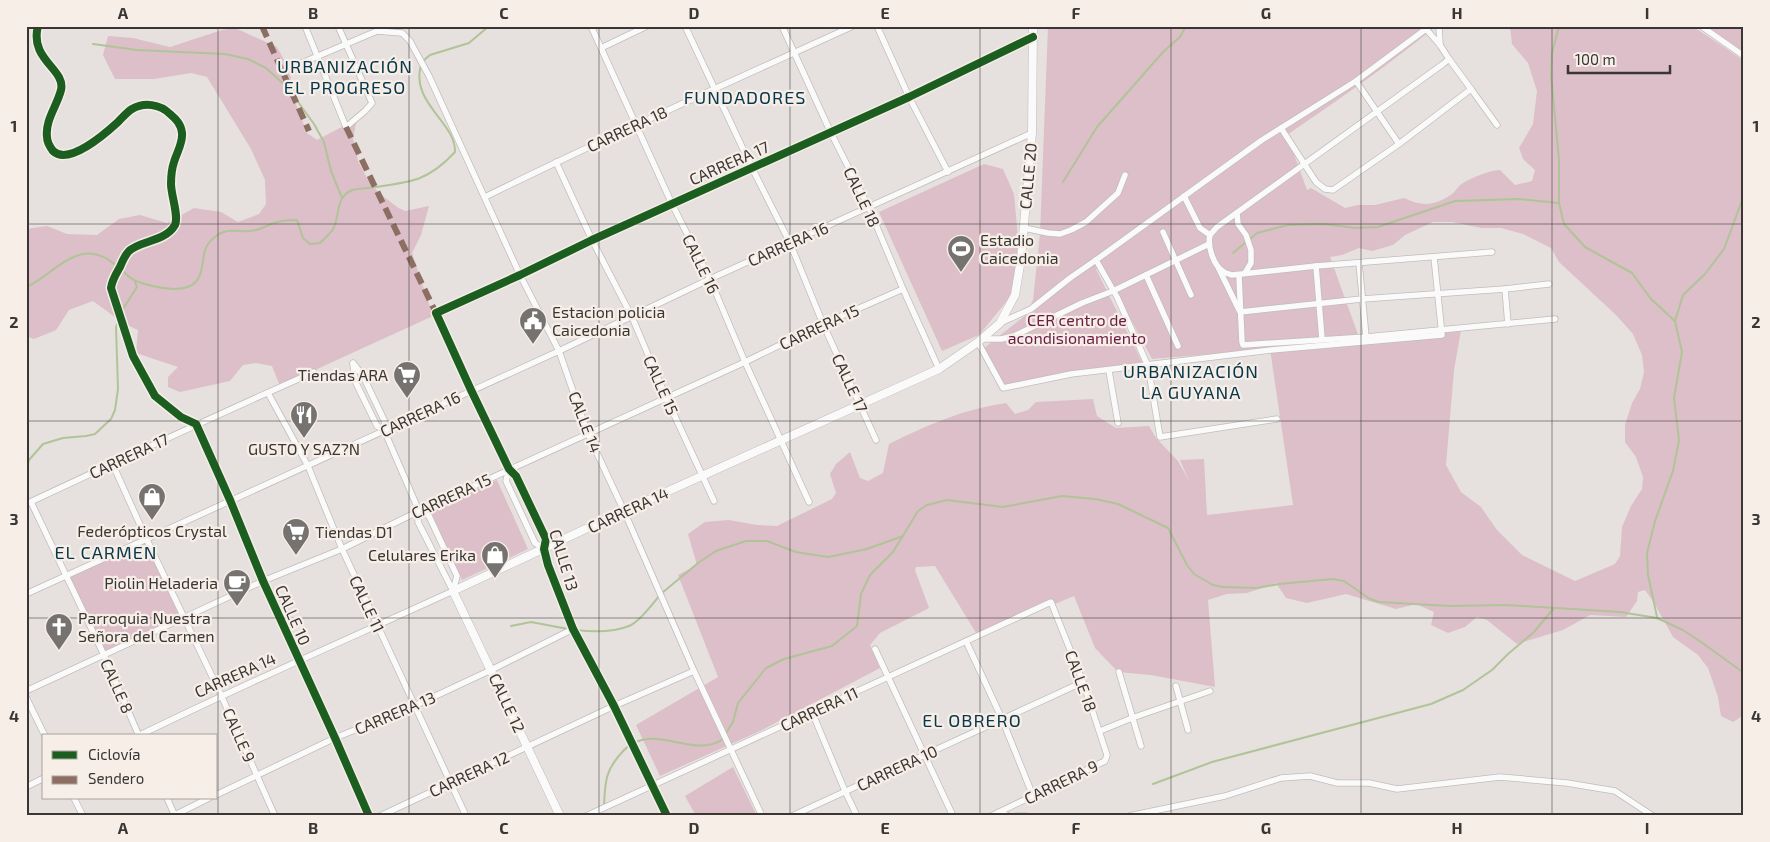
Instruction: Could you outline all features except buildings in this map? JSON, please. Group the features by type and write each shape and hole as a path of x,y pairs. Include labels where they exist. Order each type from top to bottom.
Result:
{"main road":[{"name":"CALLE 20","path":"980,340 1000,323 1015,295 1021,259 1032,133 1033,26"},
{"name":"CARRERA 14","path":"453,591 624,511 939,369 980,340"},
{"name":"CALLE 12","path":"453,591 560,816"}],"street":[{"path":"38,26 36,44 59,78 61,89 52,110 47,138 49,146 56,153 64,155 73,153 93,143 131,109 146,105 161,107 178,122 182,133 171,183 177,218 175,224 169,232 129,251 112,281 111,288 132,356 155,396 181,417 196,424"},
{"path":"305,26 346,127 365,112 372,103 338,26"},
{"name":"CALLE 16","path":"591,26 672,204 710,279 745,362 809,502"},
{"path":"601,48 647,26"},
{"name":"CALLE 17","path":"685,26 752,168 790,243 823,324 876,440"},
{"name":"CALLE 18","path":"782,26 831,133 869,208 903,290 939,369"},
{"name":"CARRERA 18","path":"485,197 636,124 853,26"},
{"path":"877,26 909,97 948,172"},
{"path":"1439,26 1440,45"},
{"path":"1701,26 1744,56"},
{"path":"283,71 345,44 376,28"},
{"name":"CALLE 14","path":"376,28 402,33 410,41 429,76 520,275 559,351 588,434 694,671 762,816"},
{"path":"1000,323 1031,309 1070,278 1184,196 1281,128 1356,81 1428,28 1497,125"},
{"name":"CARRERA 17","path":"436,313 592,240 909,97 1033,37"},
{"path":"1240,312 1209,244 1210,235 1224,222 1449,59"},
{"path":"1356,81 1399,144"},
{"path":"1281,128 1316,182 1325,189 1333,190 1399,144 1471,89"},
{"name":"CARRERA 16","path":"26,594 1032,133"},
{"name":"CALLE 15","path":"556,162 592,240 632,317 666,397 714,501"},
{"path":"1024,228 1054,234 1071,230 1086,222 1118,193 1125,175"},
{"path":"1184,196 1200,228 1210,235"},
{"path":"1237,213 1238,224 1250,242 1251,262 1258,272"},
{"path":"1224,222 1238,224"},
{"path":"1163,232 1191,295"},
{"path":"1209,244 1113,291 1082,303 1014,336 980,340 1003,388 1071,374 1109,371 1271,350 1442,335 1434,258"},
{"path":"1218,267 1224,272 1242,274 1492,252"},
{"path":"1096,260 1113,291 1148,366 1160,437 1277,419"},
{"path":"1251,262 1242,274 1240,312 1243,345 1366,337 1555,319"},
{"path":"1359,263 1366,337"},
{"path":"1316,266 1322,339"},
{"path":"1146,275 1178,346"},
{"path":"1240,312 1362,299 1549,284"},
{"path":"1505,289 1508,324"},
{"name":"CARRERA 15","path":"26,692 263,581 342,549 419,511 745,362 823,324 903,290"},
{"name":"CALLE 13","path":"436,313 509,469 516,476 546,539 544,549 548,565 573,629 614,706 667,816"},
{"name":"CALLE 12","path":"384,430 377,426 355,381 353,363 363,376 381,414 384,430 419,511 418,522 453,591"},
{"path":"1109,371 1118,423"},
{"name":"CARRERA 17","path":"29,503 113,465 196,424 314,372"},
{"name":"CALLE 11","path":"268,393 308,466 342,549 466,816"},
{"name":"CALLE 10","path":"196,424 263,581 369,816"},
{"name":"CALLE 9","path":"113,465 183,619 221,695 275,816"},
{"name":"CALLE 13","path":"509,469 506,481 535,543 544,549"},
{"name":"CALLE 8","path":"29,503 104,655 138,734"},
{"name":"CALLE 12","path":"419,511 429,516 457,576 453,591"},
{"name":"CARRERA 14","path":"143,734 221,695 300,662 453,591"},
{"name":"CALLE 18","path":"1051,602 1083,682 1100,731 1106,752 1105,760"},
{"name":"CARRERA 11","path":"586,816 1051,602"},
{"name":"CARRERA 13","path":"218,794 335,738 414,706 573,629"},
{"path":"966,641 1002,719 1033,796"},
{"path":"875,648 953,816"},
{"name":"CARRERA 12","path":"380,816 614,706 694,671"},
{"path":"1118,672 1140,746"},
{"name":"CARRERA 10","path":"792,816 1083,682"},
{"path":"1176,686 1188,730"},
{"path":"1100,731 1180,700 1210,691"},
{"path":"26,697 44,734"},
{"path":"812,712 857,816"},
{"name":"CARRERA 9","path":"990,816 1105,760"},
{"path":"1129,816 1225,796 1281,778 1310,776 1337,783 1369,783 1396,789 1427,787 1500,777 1567,783 1615,791 1653,816"},
{"path":"26,787 42,779"},
{"path":"75,800 83,816"},
{"path":"168,800 174,816 205,800"},
{"path":"999,812 1008,816"},
{"path":"1016,816 1026,816"}],"green space":[{"name":"CER centro de acondisionamiento","path":"1048,26 1436,26 1382,68 1287,135 1307,190 1311,188 1345,208 1358,205 1375,205 1404,198 1423,204 1434,203 1452,194 1461,184 1467,181 1500,170 1515,185 1532,181 1535,170 1523,159 1519,148 1533,124 1537,91 1528,63 1512,44 1510,26 1692,26 1721,45 1744,61 1744,715 1733,722 1721,716 1718,697 1708,668 1698,655 1673,637 1645,590 1638,592 1637,601 1626,617 1590,615 1563,630 1517,644 1487,620 1477,617 1465,627 1448,633 1431,625 1434,612 1416,604 1396,609 1346,594 1307,603 1286,598 1276,583 1247,593 1227,594 1208,600 1215,687 1151,675 1118,672 1095,648 1074,596 978,636 935,566 916,567 915,570 929,608 880,633 870,645 880,668 760,731 660,776 636,725 718,677 678,575 697,565 688,534 705,522 729,520 777,526 832,499 836,493 830,474 836,464 850,452 860,478 868,481 883,473 889,444 917,430 946,419 975,409 1006,403 1015,414 1028,410 1036,402 1093,399 1097,416 1116,428 1149,426 1156,438 1178,461 1189,481 1180,460 1204,459 1207,515 1293,505 1270,349 1152,359 1102,265 1096,269 1142,362 1071,372 1005,386 984,348 1026,315 1033,300 1040,234","holes":["1433,222 1452,222 1482,228 1501,228 1523,234 1551,248 1559,262 1616,315 1633,334 1642,355 1644,372 1640,389 1632,403 1625,425 1625,442 1636,457 1643,477 1642,489 1631,506 1622,527 1620,556 1615,564 1575,581 1522,555 1497,530 1481,507 1461,492 1446,465 1454,370 1461,330 1360,340 1330,257 1342,255 1359,248 1372,251 1393,245 1405,235"]},
{"path":"1704,26 1744,26 1744,53"},
{"path":"235,28 277,47 289,69 296,104 307,133 317,140 357,119 353,138 358,161 368,180 379,193 405,211 429,206 421,235 412,253 433,316 280,386 272,366 256,363 243,365 230,381 180,392 168,387 168,377 178,367 136,353 138,330 123,323 93,301 69,310 56,330 34,339 26,336 26,229 47,226 67,234 97,235 119,219 140,215 167,223 194,208 221,212 238,222 259,214 266,204 265,180 251,149 207,77 191,73 154,79 115,79 103,55 108,36 133,38 170,47 222,30"},
{"name":"Estadio Caicedonia","path":"984,164 1003,169 1014,194 1019,249 1011,296 979,335 942,351 879,212"},
{"path":"497,480 528,549 462,580 430,510"},
{"path":"146,538 183,619 104,655 66,576"},
{"path":"733,767 757,816 696,816 685,796"}],"waterway":[{"path":"423,61 430,55 469,43 489,26"},
{"path":"1063,182 1097,127 1164,51 1180,37 1186,26"},
{"path":"1559,26 1552,53 1551,75 1559,160 1559,203 1564,224 1585,247 1632,273 1651,299 1675,321 1682,352 1674,398 1679,440 1673,471 1655,521 1647,553 1648,575 1657,617"},
{"path":"93,44 137,50 225,54 248,59 266,68 288,88 314,124 324,142 331,171 342,198"},
{"path":"121,269 134,280 151,286 170,289 188,287 199,277 207,246 221,233 226,231 251,231 280,221 297,220 303,238 310,244 320,243 333,229 340,203 345,194 359,189 410,181 437,169 455,152 449,131 427,101 422,90 419,78 421,65"},
{"path":"1675,321 1683,295 1705,274 1724,249 1744,195"},
{"path":"1250,239 1257,233 1288,225 1323,224 1356,228 1378,227 1455,201 1519,199 1559,203"},
{"path":"1233,253 1246,242"},
{"path":"26,287 35,283 61,264 79,255 88,253 97,255 117,266"},
{"path":"121,312 137,287 135,282"},
{"path":"26,470 29,460 43,444 63,438 95,434 111,419 115,410 118,389 116,327 119,319"},
{"path":"725,735 733,722 738,703 766,668 784,659 832,646 857,626 861,594 870,575 893,552 918,511 927,505 947,500 1003,507 1062,496 1095,499 1118,504 1168,528 1187,565 1194,574 1213,585 1223,587 1257,588 1333,579 1344,581 1370,599 1379,602 1450,606 1506,605 1620,612 1657,618 1683,630 1744,673"},
{"path":"662,593 698,563 716,551 746,541 767,541 796,552 828,557 867,549 903,536"},
{"path":"575,630 609,631 629,626 641,617 659,596"},
{"path":"1153,784 1212,762 1431,704 1463,690 1492,670 1534,632 1554,608"},
{"path":"511,626 531,622 568,629"},
{"path":"604,807 607,776 618,757 635,742 647,739 660,739 699,746 712,744 723,739"}],"marked path":[{"path":"262,26 309,131"},
{"path":"346,127 436,313"}],"cycle path":[{"path":"38,26 38,47 61,83 61,90 49,119 47,131 48,141 53,151 60,155 68,154 87,146 105,133 130,110 142,105 162,108 181,127 182,140 173,164 171,178 176,216 175,225 165,235 134,247 129,251 114,277 111,288 133,356 155,396 181,417 196,424 263,581 369,816"},
{"path":"667,816 614,706 573,629 548,565 544,549 546,539 516,476 509,469 436,313 592,240 909,97 1033,37"}],"place":[{"name":"Estadio Caicedonia","path":"961,273"},
{"name":"Estacion policia Caicedonia","path":"533,345"},
{"name":"Tiendas ARA","path":"407,399"},
{"name":"GUSTO Y SAZ?N","path":"304,439"},
{"name":"Federópticos Crystal","path":"152,521"},
{"name":"Tiendas D1","path":"296,556"},
{"name":"Celulares Erika","path":"495,579"},
{"name":"Piolin Heladeria","path":"237,607"},
{"name":"Parroquia Nuestra Señora del Carmen","path":"59,651"}],"district":[{"name":"URBANIZACIÓN EL PROGRESO","path":"345,77"},
{"name":"FUNDADORES","path":"745,98"},
{"name":"URBANIZACIÓN LA GUYANA","path":"1191,382"},
{"name":"EL CARMEN","path":"106,553"},
{"name":"EL OBRERO","path":"972,721"}]}
